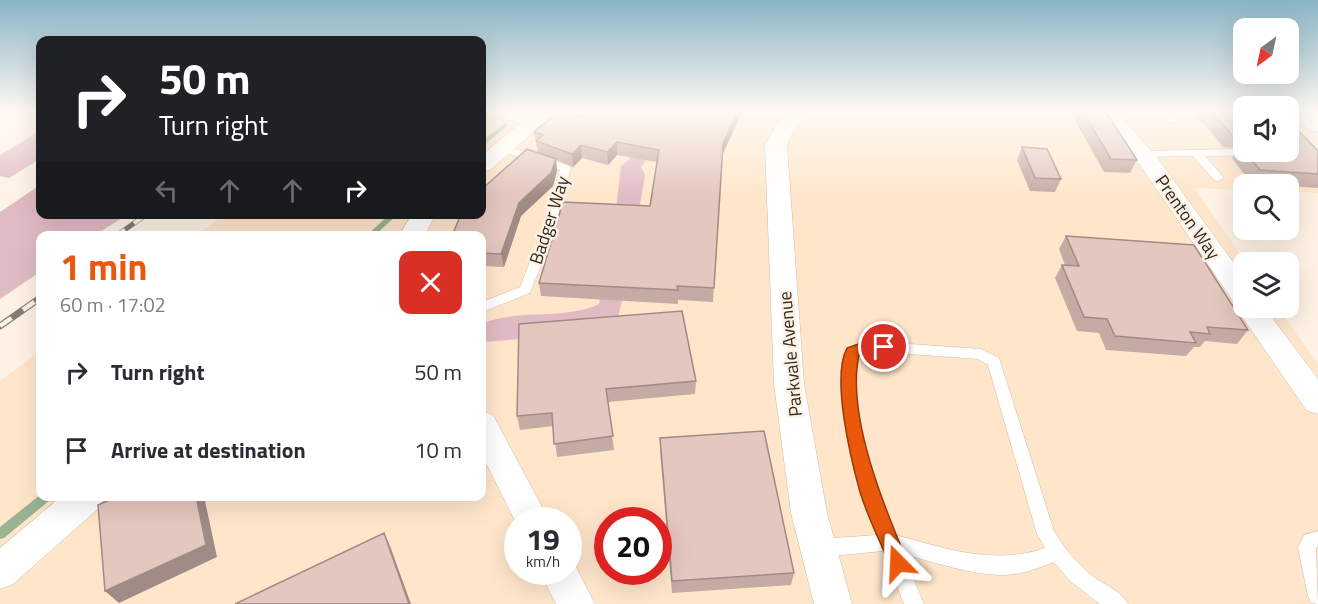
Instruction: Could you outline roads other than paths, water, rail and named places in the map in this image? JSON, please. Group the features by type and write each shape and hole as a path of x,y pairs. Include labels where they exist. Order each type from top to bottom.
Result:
{"street":[{"path":"486,162 511,140"},
{"name":"Parkvale Avenue","path":"778,140 776,145 789,384 809,513 833,604"},
{"name":"Prenton Way","path":"1131,140 1233,281"},
{"path":"1258,318 1318,402"},
{"path":"486,432 525,507"},
{"path":"0,571 82,501"},
{"path":"566,585 576,604"}],"lane":[{"name":"Badger Way","path":"486,305 525,290 547,234 566,168 502,148"},
{"path":"1143,154 1233,153"},
{"path":"1197,154 1218,178"},
{"path":"914,604 891,542 869,493 853,423 847,372 848,360 852,352 867,346 981,354 994,362 1046,534 1056,553 1072,571 1118,604"},
{"path":"1318,539 1310,541 1307,548 1318,596"},
{"path":"818,548 891,542 962,561 1004,566 1030,562 1056,553"}],"waterway":[{"path":"375,231 389,219"},
{"path":"0,534 41,501"}],"railway":[{"path":"123,231 140,219"},
{"path":"0,326 36,301"}]}
